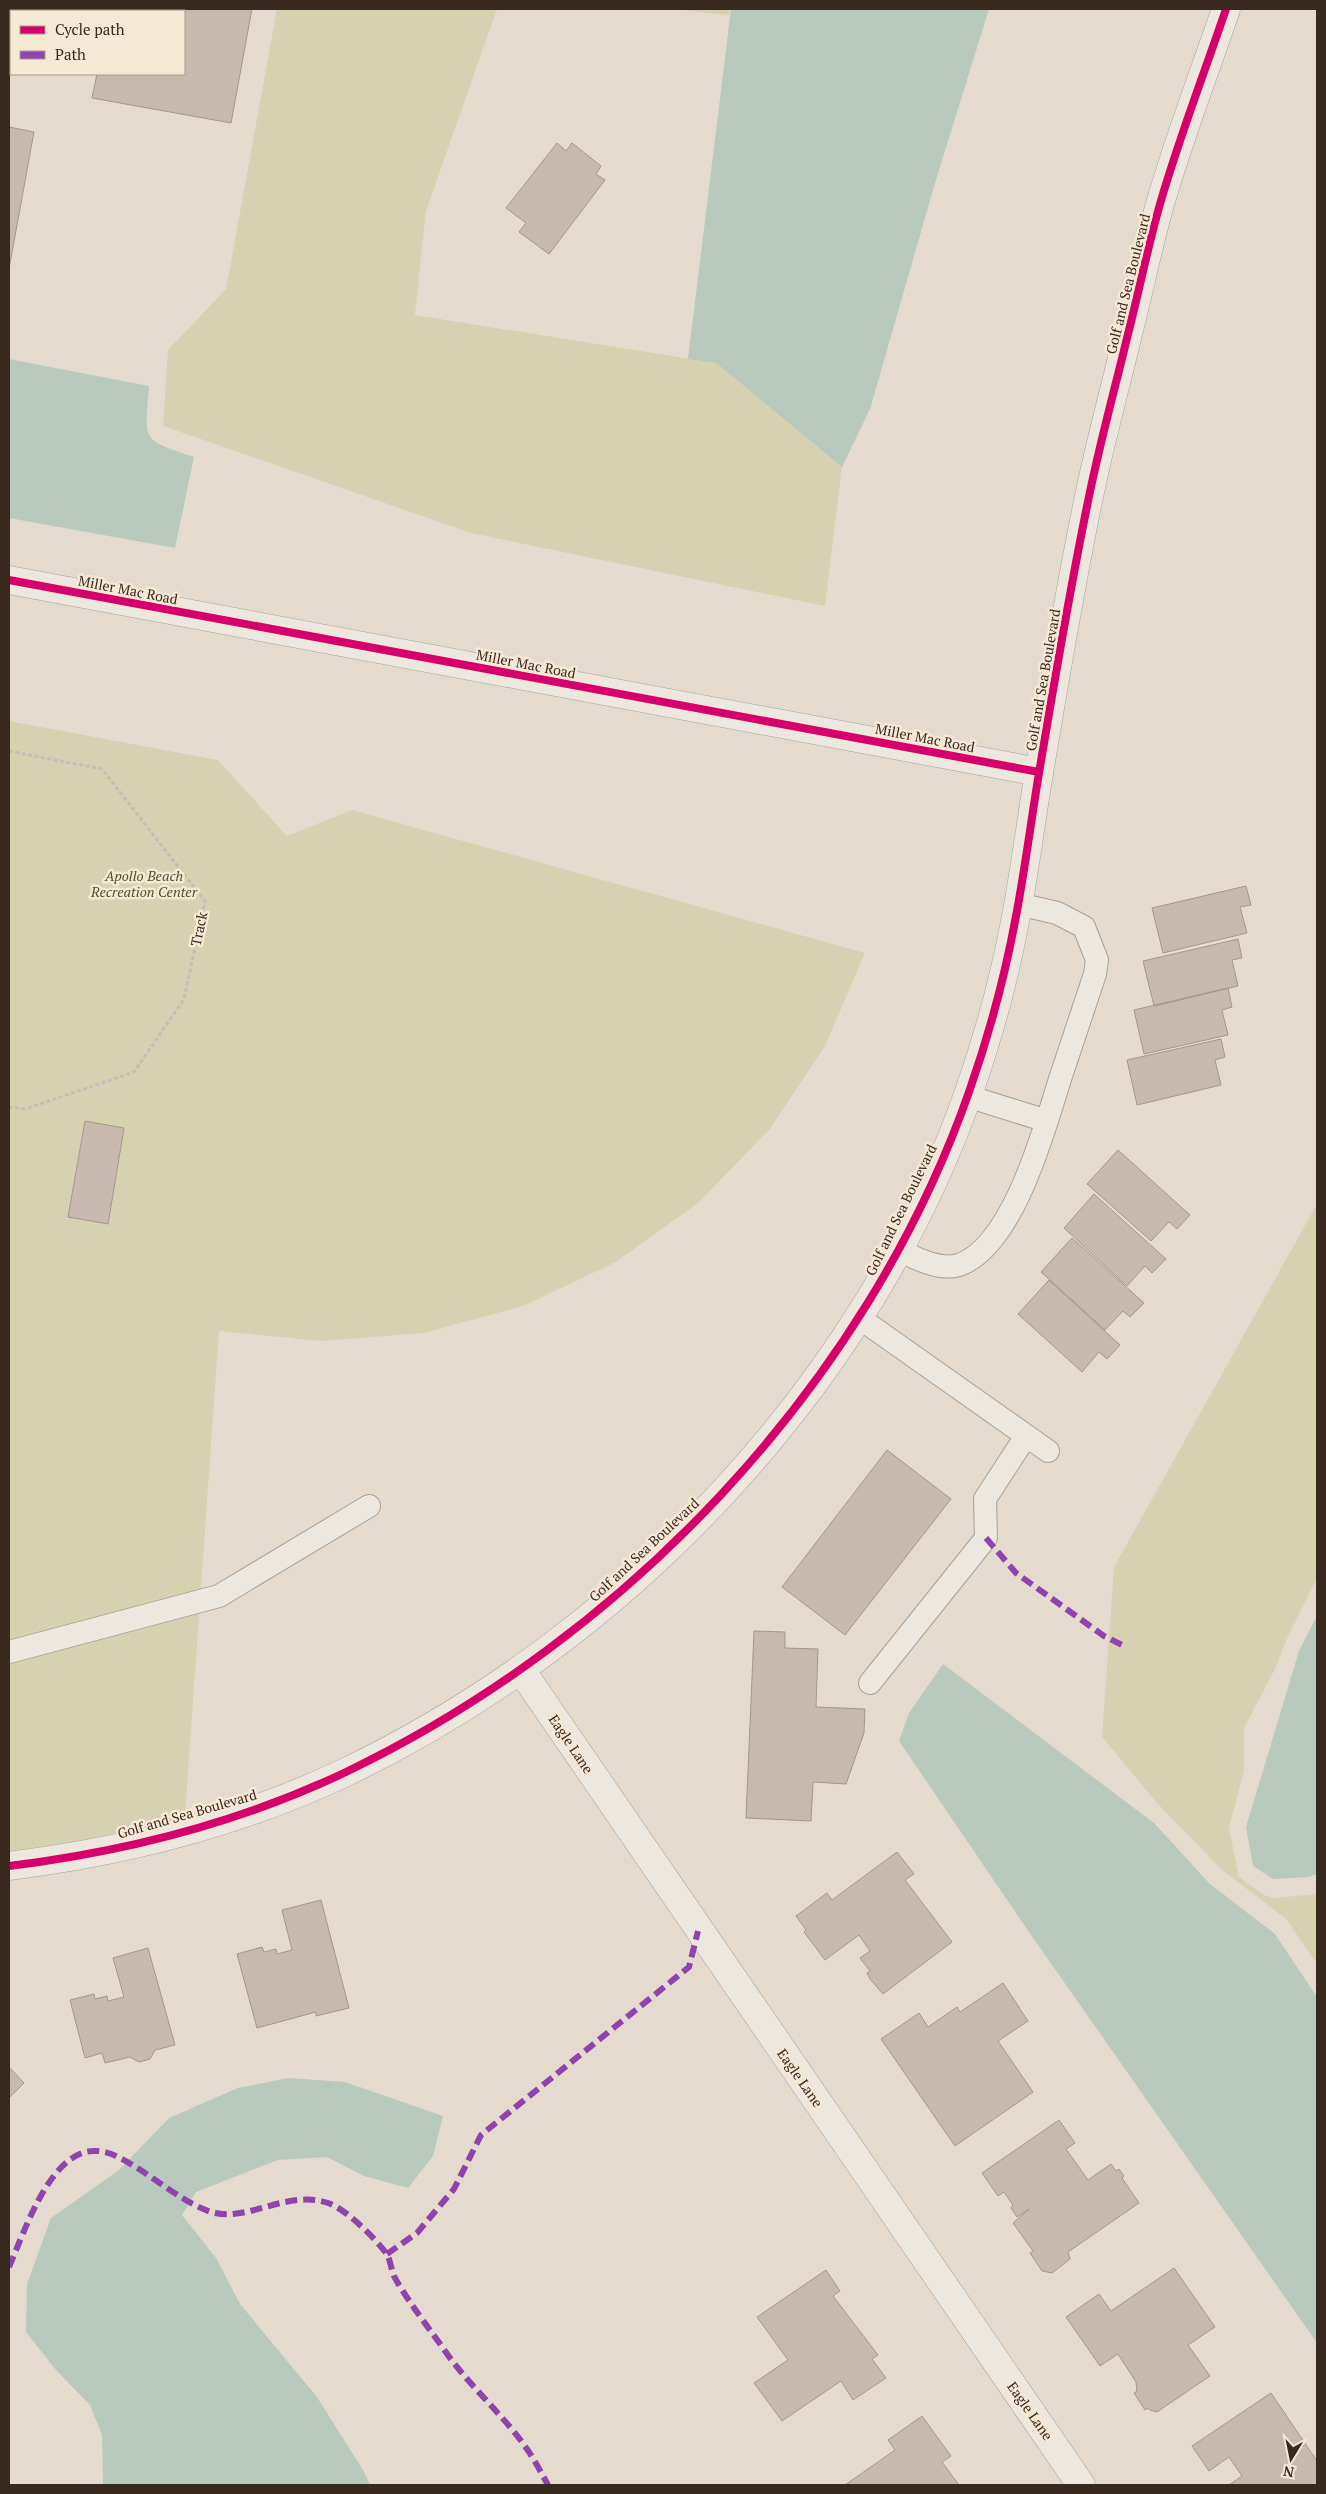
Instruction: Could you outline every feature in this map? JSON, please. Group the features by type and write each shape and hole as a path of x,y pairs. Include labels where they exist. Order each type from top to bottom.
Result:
{"street":[{"name":"Golf and Sea Boulevard","path":"9,1866 144,1841 249,1812 346,1772 429,1726 521,1670 612,1600 690,1528 772,1437 832,1360 898,1248 932,1182 967,1096 994,1013 1018,904 1093,476 1160,206 1226,9"},
{"name":"Miller Mac Road","path":"9,580 1040,772"},
{"name":"Eagle Lane","path":"521,1670 704,1940 1081,2485"}],"lane":[{"path":"898,1248 915,1260 935,1264 956,1266 973,1258 991,1241 1006,1218 1032,1166 1097,960 1084,927 1057,913 1018,904"},
{"path":"967,1096 1047,1121"},
{"path":"858,1317 1048,1451"},
{"path":"870,1683 986,1538 984,1499 1026,1436"},
{"path":"9,1652 219,1596 369,1506"}],"green space":[{"path":"277,9 497,9 426,211 415,315 716,363 842,467 825,606 471,533 163,426 168,350 226,289"},
{"path":"673,9 731,9 729,15"},
{"name":"Apollo Beach Recreation Center","path":"9,721 218,760 287,836 352,810 865,953 825,1046 769,1130 698,1203 616,1262 523,1306 424,1333 321,1341 219,1331 184,1830 9,1852"},
{"path":"1317,1204 1317,1578 1285,1643 1276,1667 1244,1728 1244,1771 1229,1828 1239,1877 1264,1895 1273,1898 1317,1894 1317,1964 1286,1919 1221,1869 1156,1802 1102,1737 1114,1567"}],"shaded area":[{"path":"731,9 989,9 935,183 870,409 842,467 716,363 688,359"},
{"path":"9,359 149,386 147,428 150,436 164,446 194,457 175,548 9,518"},
{"path":"1317,1616 1317,1874 1308,1877 1273,1879 1253,1866 1246,1827 1299,1651"},
{"path":"943,1664 1154,1823 1210,1884 1275,1934 1317,1997 1317,2343 1031,1935 899,1741 909,1713"},
{"path":"289,2078 345,2082 443,2116 433,2156 408,2188 364,2176 327,2157 278,2160 196,2192 182,2215 216,2258 240,2304 317,2397 363,2470 370,2485 103,2485 102,2435 90,2405 56,2370 26,2332 27,2284 51,2218 119,2170 169,2118 238,2088"}],"building":[{"path":"252,9 231,123 92,98 97,75 185,75 185,10 112,10"},
{"path":"9,127 34,132 9,269"},
{"path":"557,143 566,151 572,143 601,166 596,174 605,180 549,254 519,232 526,223 506,208"},
{"path":"1246,886 1251,905 1240,907 1247,933 1163,953 1152,908"},
{"path":"1238,939 1242,958 1232,960 1238,986 1154,1006 1143,961"},
{"path":"1228,988 1232,1007 1222,1010 1228,1035 1144,1054 1134,1010"},
{"path":"1221,1039 1225,1057 1215,1060 1221,1085 1137,1105 1127,1060"},
{"path":"85,1121 124,1128 108,1224 68,1217"},
{"path":"1118,1150 1190,1215 1177,1229 1169,1222 1151,1241 1087,1184"},
{"path":"1094,1194 1166,1259 1152,1273 1145,1266 1127,1286 1064,1228"},
{"path":"1072,1238 1144,1303 1130,1317 1123,1311 1105,1330 1041,1272"},
{"path":"1049,1280 1120,1345 1107,1359 1099,1352 1082,1372 1018,1314"},
{"path":"887,1450 951,1499 845,1635 782,1587"},
{"path":"754,1631 785,1632 785,1648 818,1649 816,1707 865,1709 864,1733 846,1784 813,1782 811,1821 746,1818"},
{"path":"897,1852 914,1874 905,1880 952,1942 883,1994 870,1979 867,1973 870,1971 860,1958 870,1951 859,1935 825,1960 804,1932 806,1930 796,1916 827,1893 832,1900"},
{"path":"321,1900 349,2008 316,2016 316,2012 257,2028 237,1954 262,1947 264,1952 276,1949 277,1954 292,1950 282,1910"},
{"path":"148,1948 175,2045 155,2050 150,2059 139,2062 130,2057 105,2063 102,2053 85,2058 70,2000 94,1994 95,1999 107,1996 108,2001 124,1997 113,1958"},
{"path":"1003,1983 1028,2021 998,2041 1033,2092 955,2146 881,2039 919,2013 928,2027 957,2007 960,2012"},
{"path":"9,2067 24,2083 9,2098"},
{"path":"1059,2120 1075,2143 1066,2149 1088,2180 1111,2164 1116,2171 1119,2169 1124,2176 1122,2178 1139,2203 1068,2252 1070,2259 1052,2273 1042,2271 1030,2253 1033,2251 1013,2223 1029,2209 1017,2217 1011,2208 1013,2205 1004,2192 998,2196 982,2173"},
{"path":"1174,2268 1215,2327 1188,2345 1210,2376 1157,2412 1148,2408 1145,2410 1134,2393 1137,2391 1136,2382 1118,2354 1100,2366 1066,2317 1099,2294 1111,2311"},
{"path":"826,2270 840,2291 833,2296 878,2355 872,2359 886,2378 853,2400 841,2381 782,2421 754,2383 788,2360 757,2317"},
{"path":"1271,2393 1317,2461 1317,2485 1229,2485 1242,2476 1229,2457 1209,2471 1192,2446"},
{"path":"922,2416 951,2456 942,2462 959,2485 845,2485 895,2450 888,2440"}],"marked path":[{"path":"986,1538 1016,1573 1104,1636 1124,1646"},
{"path":"387,2254 417,2233 454,2189 481,2135 689,1967 698,1931"},
{"path":"9,2267 31,2216 51,2179 64,2165 78,2155 93,2151 105,2152 122,2159 183,2198 211,2212 239,2213 297,2200 313,2200 328,2203 343,2211 360,2225 386,2253 395,2278 413,2306 465,2377 520,2439 548,2485"}],"cycle path":[{"path":"9,1866 52,1860 138,1843 223,1820 265,1806 346,1772 449,1716 547,1651 639,1575 724,1492 800,1401 867,1303 924,1200 969,1092 996,1005 1016,916 1064,630 1095,468 1151,236 1167,179 1226,9"},
{"path":"9,580 1039,772"}]}
